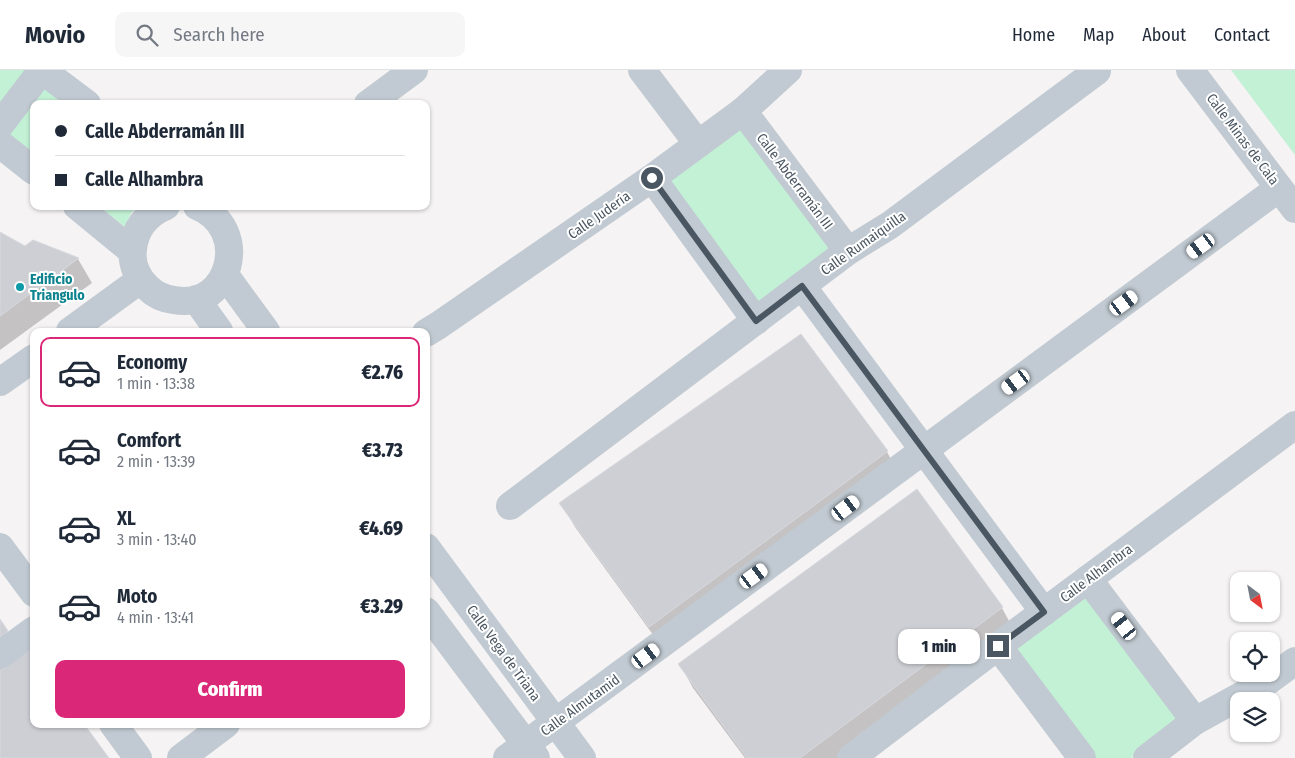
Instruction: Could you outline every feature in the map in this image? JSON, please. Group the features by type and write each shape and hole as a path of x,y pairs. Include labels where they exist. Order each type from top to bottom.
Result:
{"street":[{"path":"0,125 42,70 82,100"},
{"path":"642,70 698,144"},
{"name":"Calle Judería","path":"430,331 652,178 742,111 788,70"},
{"name":"Calle Minas de Cala","path":"1190,70 1287,198"},
{"path":"373,100 410,71"},
{"name":"Calle Rumaiquilla","path":"510,506 848,251 890,225 1097,71"},
{"name":"Calle Abderramán III","path":"742,111 848,251"},
{"path":"0,144 30,168"},
{"path":"652,178 756,321"},
{"name":"Calle Almutamid","path":"523,753 556,723 923,450 1287,198"},
{"path":"82,210 132,251"},
{"path":"158,210 152,213 142,224 135,237 132,251 134,266 140,280 151,291 165,299 180,302 196,299 208,294 225,275 230,260 230,245 225,230 212,210"},
{"path":"225,275 264,328"},
{"path":"74,328 140,280"},
{"path":"802,286 1044,612"},
{"path":"196,299 217,328"},
{"path":"0,382 30,361"},
{"name":"Calle Alhambra","path":"851,758 1295,425"},
{"path":"0,546 30,587"},
{"name":"Calle Vega de Triana","path":"430,552 582,758"},
{"path":"1088,579 1195,721"},
{"path":"430,618 523,753"},
{"path":"0,655 30,633"},
{"path":"998,646 1082,758"},
{"path":"1150,757 1195,721 1268,681 1295,662"},
{"path":"116,728 138,758"},
{"path":"181,758 221,728"}],"green space":[{"path":"0,70 27,70 0,107"},
{"path":"1231,70 1295,70 1295,155"},
{"path":"43,85 64,100 31,100"},
{"path":"30,101 30,153 4,134"},
{"path":"739,120 838,250 761,309 662,178"},
{"path":"104,210 134,210 125,227"},
{"path":"1085,588 1184,718 1131,758 1092,758 1008,647"}],"building":[{"name":"Edificio Triangulo","path":"0,232 25,246 33,240 79,258 0,316"},
{"path":"801,334 888,451 649,627 559,503"},
{"path":"917,489 1003,607 800,758 747,758 678,664"},
{"path":"0,619 8,631 0,637"},
{"path":"30,650 30,728 87,728 109,758 0,758 0,671"}],"place":[{"name":"Edificio Triangulo","path":"20,287"}],"route":[{"path":"652,178 756,321 802,286 1044,612 998,646"}]}
